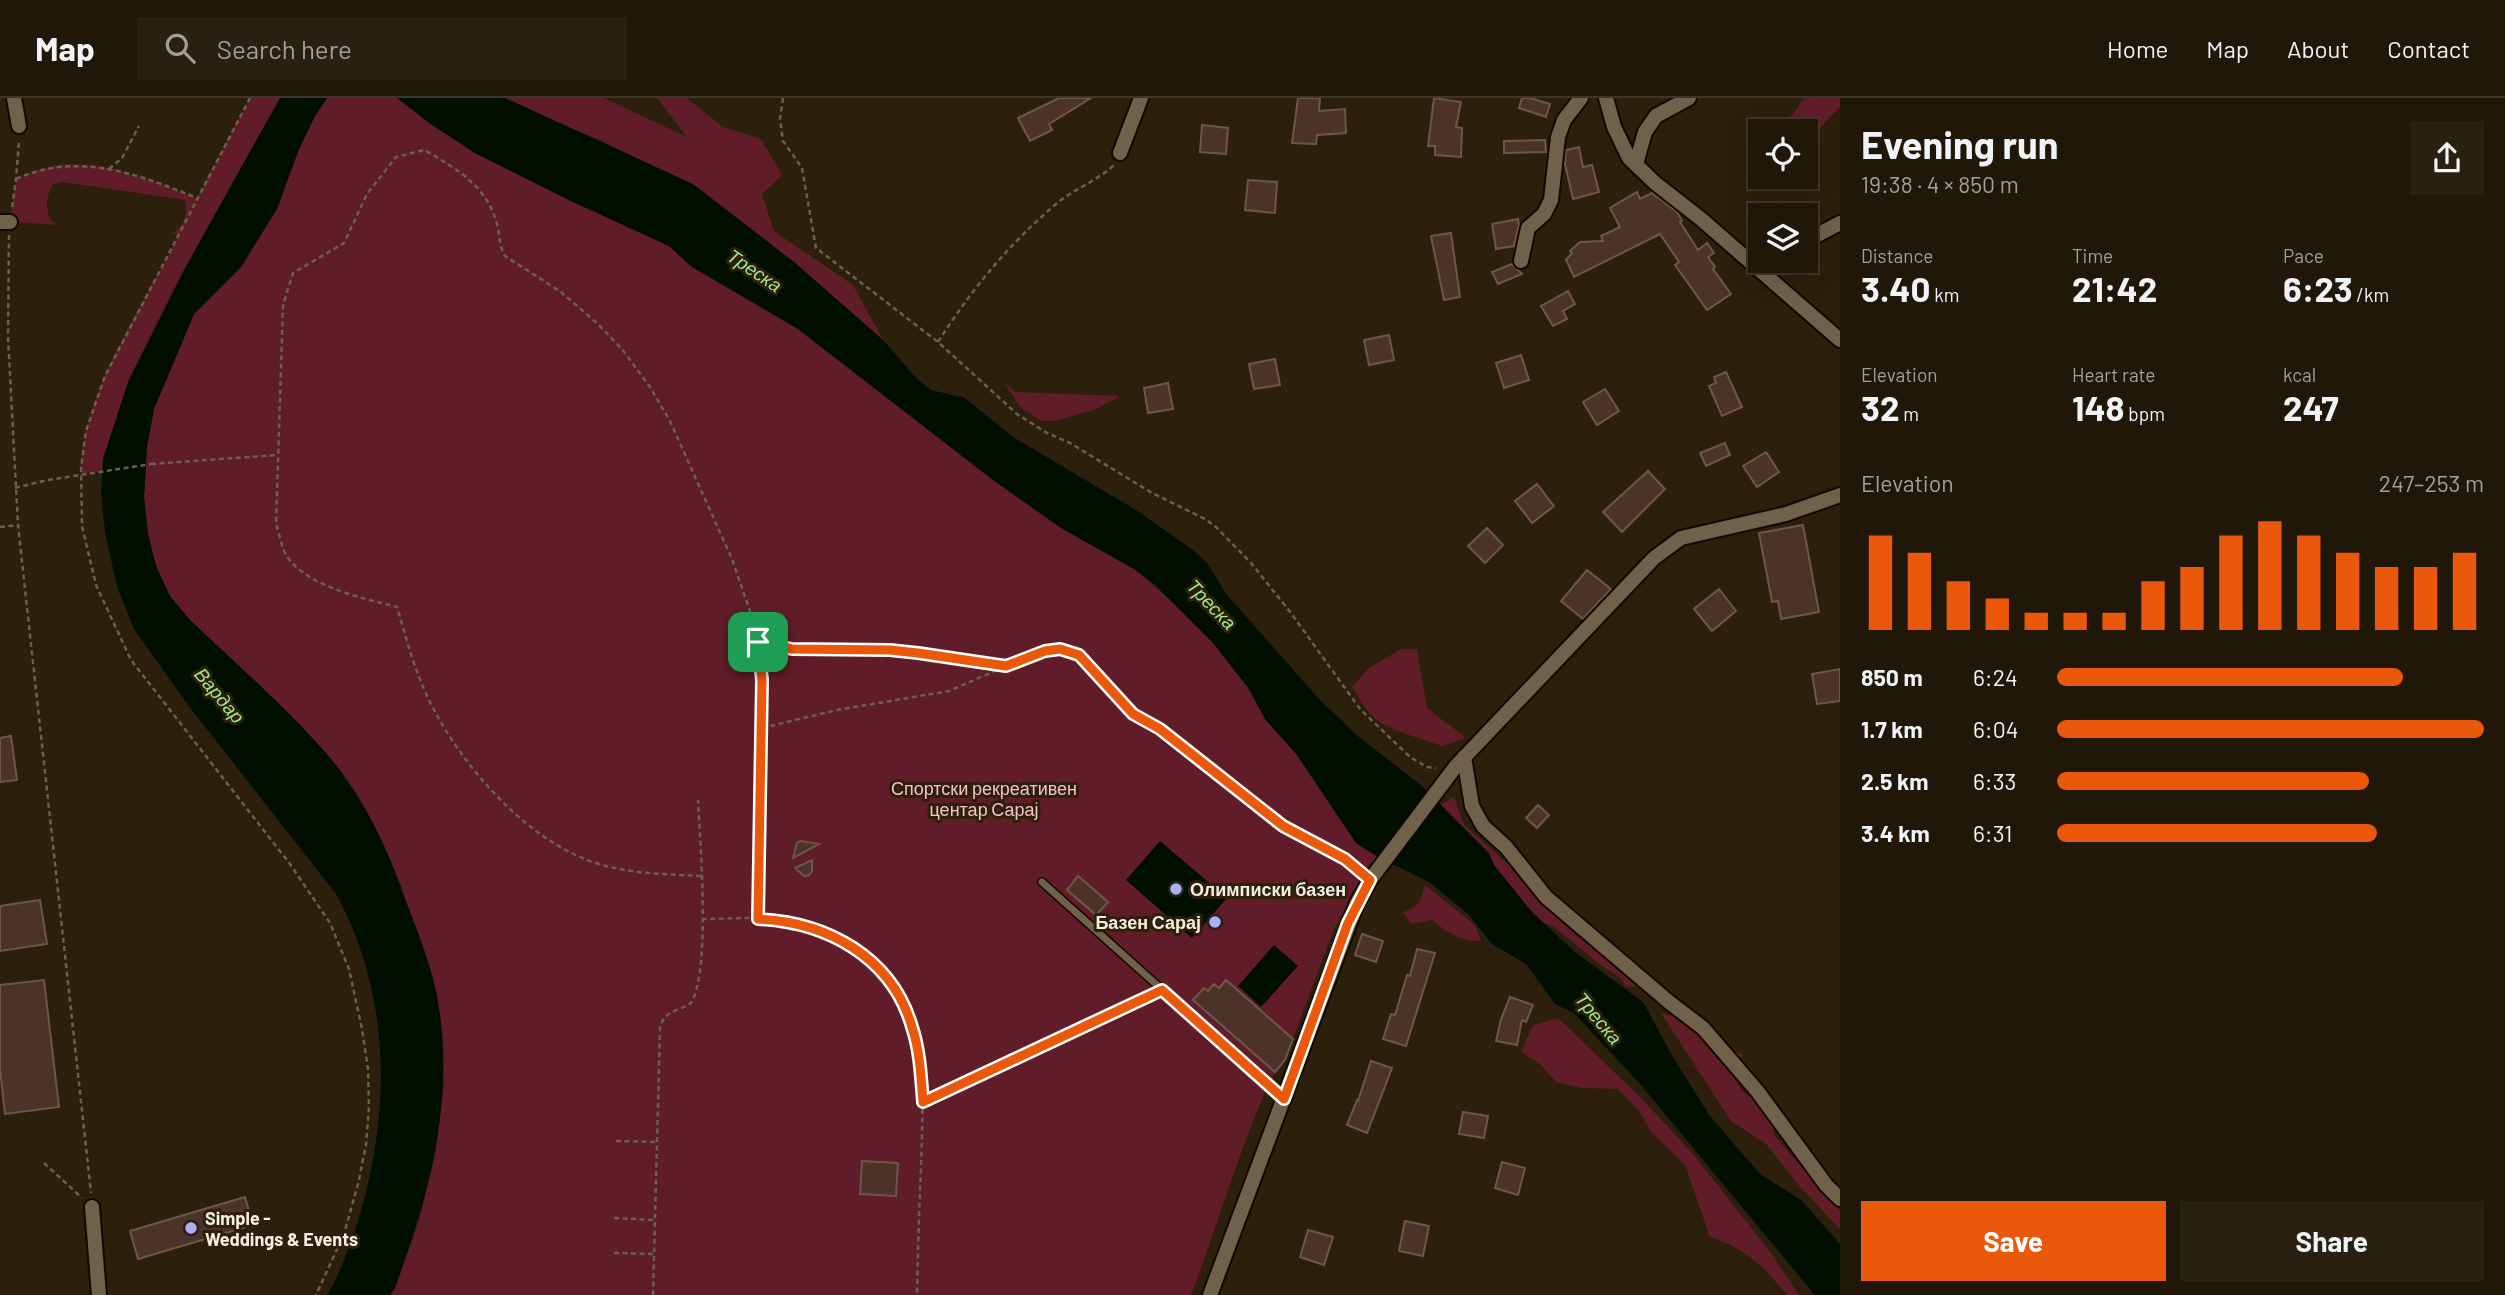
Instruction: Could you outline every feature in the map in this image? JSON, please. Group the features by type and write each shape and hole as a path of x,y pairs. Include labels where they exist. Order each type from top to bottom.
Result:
{"street":[{"path":"14,98 19,127"},
{"path":"1120,153 1141,98"},
{"path":"1521,261 1528,228 1544,214 1551,200 1558,137 1564,120 1581,98"},
{"path":"1606,98 1614,127 1629,158 1748,252"},
{"path":"1636,164 1645,132 1656,116 1689,98"},
{"path":"1818,235 1840,223"},
{"path":"1772,273 1840,340"},
{"path":"1210,1295 1348,923 1370,880 1446,778 1630,580 1667,547 1681,538 1699,532 1786,514 1840,495"},
{"path":"1460,762 1472,806 1483,826 1506,847 1546,897 1669,1003 1703,1028 1758,1092 1826,1185 1840,1199"},
{"path":"92,1207 99,1295"}],"lane":[{"path":"1042,882 1284,1099"}],"path":[{"path":"250,98 105,376 86,431 81,474 82,526 96,585 131,660 290,864 330,923 349,969 368,1069 366,1145 344,1234 316,1295"},
{"path":"783,98 780,119 783,141 802,168 816,248 938,342 1017,414 1216,527 1251,563 1292,613 1360,709 1410,757 1421,764 1433,768 1460,762"},
{"path":"108,169 122,158 139,126"},
{"path":"19,127 16,179 5,222 15,488 92,1207"},
{"path":"701,876 635,871 584,859 538,832 499,798 452,739 432,706 417,671 397,607 329,588 304,573 285,553 276,524 283,305 293,273 344,243 367,194 396,157 424,150 457,168 484,193 496,222 505,256 561,292 597,323 622,349 650,387 670,421 732,559 758,642 762,669 758,919"},
{"path":"938,342 961,306 1001,257 1059,202 1117,163 1120,153"},
{"path":"16,179 36,170 61,165 108,169 141,177 198,198"},
{"path":"15,488 81,474 151,464 278,454"},
{"path":"0,527 18,525"},
{"path":"758,642 792,649 890,650 1006,666"},
{"path":"762,728 837,710 949,691 1045,651 1060,649 1079,655 1133,714 1160,729 1283,826 1345,859 1370,880"},
{"path":"653,1295 660,1028 667,1014 686,1007 695,998 700,975 702,919 698,800"},
{"path":"702,919 758,919 796,923 834,936 861,952 897,993 912,1024 920,1062 923,1102 917,1295"},
{"path":"923,1102 1162,990"},
{"path":"616,1141 658,1142"},
{"path":"44,1163 92,1207"},
{"path":"614,1219 656,1220"},
{"path":"614,1253 655,1254"}],"green space":[{"path":"250,98 280,98 184,270 129,379 103,459 103,471 81,474 83,445 90,414 116,351 179,234 172,234 184,219 185,200 63,182 53,184 47,202 51,221 59,225 10,222 16,179 52,166 76,164 129,173 197,198"},
{"name":"Спортски рекреативен центар Сарај","path":"327,98 397,98 475,153 669,246 692,267 797,329 993,480 1061,528 1134,569 1182,610 1213,643 1249,689 1265,719 1297,755 1356,843 1378,857 1357,886 1334,929 1285,1060 1269,1085 1249,1132 1191,1295 390,1295 395,1288 419,1221 435,1156 444,1083 401,886 382,841 355,792 326,753 189,619 170,596 156,566 148,534 144,497 147,447 154,409 194,314 241,267 277,209 299,149"},
{"path":"505,98 604,98 687,137 657,98 687,98 723,127 761,139 782,175 762,194 774,231 853,285 883,340 794,262 656,168"},
{"path":"1804,98 1840,98 1840,107 1818,130 1818,119 1787,119"},
{"path":"1004,382 1015,392 1120,396 1094,410 1054,421 1041,421 1021,408"},
{"path":"1401,649 1417,649 1427,708 1466,738 1442,746 1385,725 1366,709 1352,687 1369,668"},
{"path":"1454,797 1464,825 1523,877 1553,914 1622,969 1644,993 1636,986 1626,987 1621,978 1599,964 1553,926 1531,920 1440,805"},
{"path":"1425,885 1475,925 1481,941 1454,935 1432,920 1411,924 1403,912 1418,903"},
{"path":"1661,1013 1680,1017 1718,1046 1744,1055 1728,1067 1743,1092 1771,1111 1774,1135 1840,1211 1840,1229 1801,1188 1766,1144 1731,1121"},
{"path":"1558,1018 1639,1096 1694,1155 1771,1253 1799,1295 1787,1295 1770,1275 1744,1253 1710,1237 1685,1165 1651,1132 1639,1111 1618,1089 1582,1088 1556,1082 1541,1065 1521,1052 1533,1025"}],"water":[{"name":"Вардар","path":"280,98 327,98 299,149 277,209 241,267 194,314 154,409 147,447 144,497 148,534 156,566 170,596 189,619 310,735 352,787 391,862 430,967 437,994 443,1044 440,1115 435,1150 418,1220 395,1288 390,1295 327,1295 344,1261 361,1212 373,1161 381,1083 375,1005 353,930 336,894 188,705 134,629 117,587 105,531 101,493 103,459 129,380 184,270"},
{"name":"Треска","path":"397,98 505,98 693,184 794,262 883,340 917,379 931,390 965,398 1013,437 1136,510 1193,550 1207,563 1227,595 1319,699 1359,737 1422,786 1489,853 1494,865 1532,912 1575,952 1643,1002 1674,1059 1710,1116 1760,1174 1801,1200 1840,1244 1840,1295 1815,1295 1640,1084 1574,1013 1555,1004 1526,964 1492,944 1468,914 1429,882 1356,843 1297,755 1265,719 1249,689 1213,643 1154,584 1134,569 1061,528 993,480 797,328 692,267 669,246 475,153"},
{"name":"Олимписки базен","path":"1160,841 1227,898 1192,938 1126,880"},
{"path":"1274,945 1298,966 1261,1007 1238,986"}],"building":[{"path":"1059,98 1091,98 1049,124 1052,130 1030,141 1018,118"},
{"path":"1298,98 1320,98 1319,111 1345,109 1346,133 1317,135 1316,144 1292,143"},
{"path":"1434,98 1461,102 1456,127 1462,128 1461,157 1435,155 1435,146 1428,146"},
{"path":"1522,98 1550,104 1546,117 1519,108"},
{"path":"1202,125 1228,128 1226,154 1200,152"},
{"path":"1545,140 1546,152 1504,153 1504,141"},
{"path":"1579,147 1583,167 1592,165 1599,192 1573,199 1565,164 1566,150"},
{"path":"1248,180 1277,182 1275,213 1245,210"},
{"path":"1637,192 1640,199 1652,193 1677,212 1682,221 1680,222 1698,250 1707,243 1714,253 1708,257 1715,267 1713,269 1731,294 1707,310 1675,265 1679,262 1660,234 1574,277 1566,260 1572,253 1570,251 1580,242 1603,241 1601,236 1620,227 1610,208"},
{"path":"1518,219 1514,246 1496,249 1492,224"},
{"path":"1451,233 1460,297 1444,300 1431,236"},
{"path":"1512,264 1522,274 1498,284 1492,272"},
{"path":"1568,291 1575,304 1563,311 1567,319 1553,326 1541,306"},
{"path":"1389,335 1394,360 1369,365 1364,340"},
{"path":"1521,355 1529,380 1504,388 1496,363"},
{"path":"1275,359 1280,385 1254,389 1249,364"},
{"path":"1726,372 1742,407 1722,416 1709,386 1716,383 1714,377"},
{"path":"1168,383 1173,409 1148,413 1144,388"},
{"path":"1605,389 1619,411 1597,425 1583,402"},
{"path":"1725,443 1730,455 1706,466 1700,453"},
{"path":"1766,452 1779,472 1757,487 1743,466"},
{"path":"1648,471 1665,489 1622,532 1603,512"},
{"path":"1537,484 1554,506 1532,523 1515,501"},
{"path":"1803,525 1819,612 1781,619 1778,601 1772,602 1759,533"},
{"path":"1487,528 1503,545 1485,563 1468,546"},
{"path":"1587,570 1611,589 1583,619 1561,601"},
{"path":"1719,589 1736,611 1712,631 1694,609"},
{"path":"1840,669 1840,701 1817,704 1812,674"},
{"path":"11,736 17,780 0,782 0,738"},
{"path":"1538,805 1549,815 1537,828 1526,818"},
{"path":"801,841 819,844 793,858 797,843"},
{"path":"812,860 812,871 809,875 804,876 795,868"},
{"path":"1078,876 1108,902 1096,915 1067,890"},
{"path":"40,900 47,944 0,951 0,906"},
{"path":"1362,934 1383,941 1376,962 1355,955"},
{"path":"1417,949 1435,953 1406,1046 1383,1039 1391,1014 1395,1015 1407,975 1410,976"},
{"path":"44,980 59,1107 5,1114 0,1069 0,985"},
{"path":"1226,980 1293,1039 1285,1060 1275,1072 1193,1000 1204,988 1208,991 1214,984 1219,988"},
{"path":"1510,997 1533,1005 1526,1022 1522,1020 1517,1045 1496,1041"},
{"path":"1371,1061 1392,1068 1367,1133 1347,1125"},
{"path":"1463,1112 1488,1116 1484,1138 1459,1134"},
{"path":"862,1161 898,1163 896,1196 860,1194"},
{"path":"1502,1162 1525,1168 1518,1195 1495,1188"},
{"name":"Simple - Weddings & Events","path":"245,1197 253,1225 138,1259 130,1231"},
{"path":"1405,1221 1429,1226 1423,1256 1399,1251"},
{"path":"1308,1230 1333,1237 1324,1265 1300,1257"}],"place":[{"name":"Олимписки базен","path":"1176,889"},
{"name":"Базен Сарај","path":"1215,922"},
{"name":"Simple - Weddings & Events","path":"191,1228"}],"route":[{"path":"758,642 792,649 823,651 890,650 1006,666 1045,651 1060,649 1079,655 1133,714 1160,729 1283,826 1345,859 1370,880 1348,923 1284,1099 1162,990 923,1102 920,1062 912,1024 897,993 873,964 861,952 834,936 796,923 758,919 762,680 758,642"}]}
